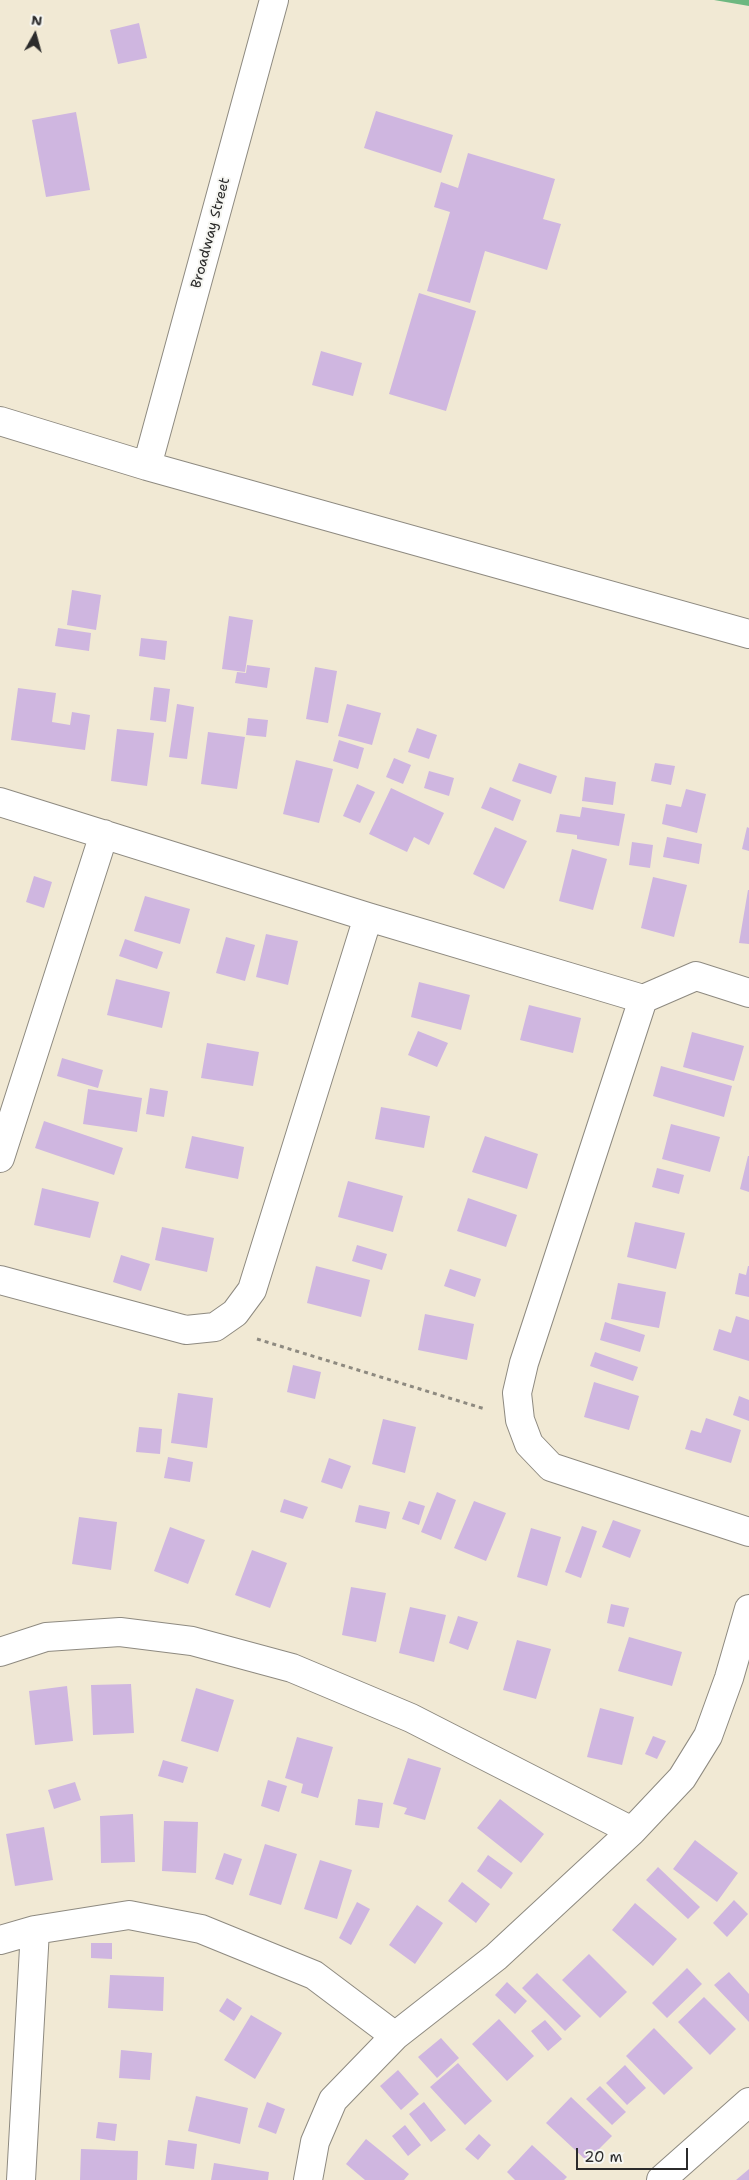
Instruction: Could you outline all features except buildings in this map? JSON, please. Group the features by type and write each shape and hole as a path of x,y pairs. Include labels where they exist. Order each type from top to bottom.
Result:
{"street":[{"name":"Broadway Street","path":"147,466 274,0"},
{"path":"0,421 147,466 749,634"},
{"path":"0,802 368,917 643,999 696,976 749,993"},
{"path":"0,1158 104,834"},
{"path":"0,1280 186,1330 215,1327 235,1313 252,1290 368,917"},
{"path":"643,999 524,1363 517,1393 520,1420 529,1444 551,1467 749,1532"},
{"path":"308,2180 315,2142 333,2100 395,2036 496,1957 632,1831 682,1778 708,1736 729,1678 749,1609"},
{"path":"0,1652 46,1637 120,1632 192,1641 292,1668 411,1718 632,1831"},
{"path":"0,1940 35,1930 129,1915 201,1928 314,1974 395,2036"},
{"path":"21,2180 35,1930"},
{"path":"662,2180 749,2102"}],"path":[{"path":"215,1327 520,1420"}],"green space":[{"path":"714,0 749,0 749,6"}]}
